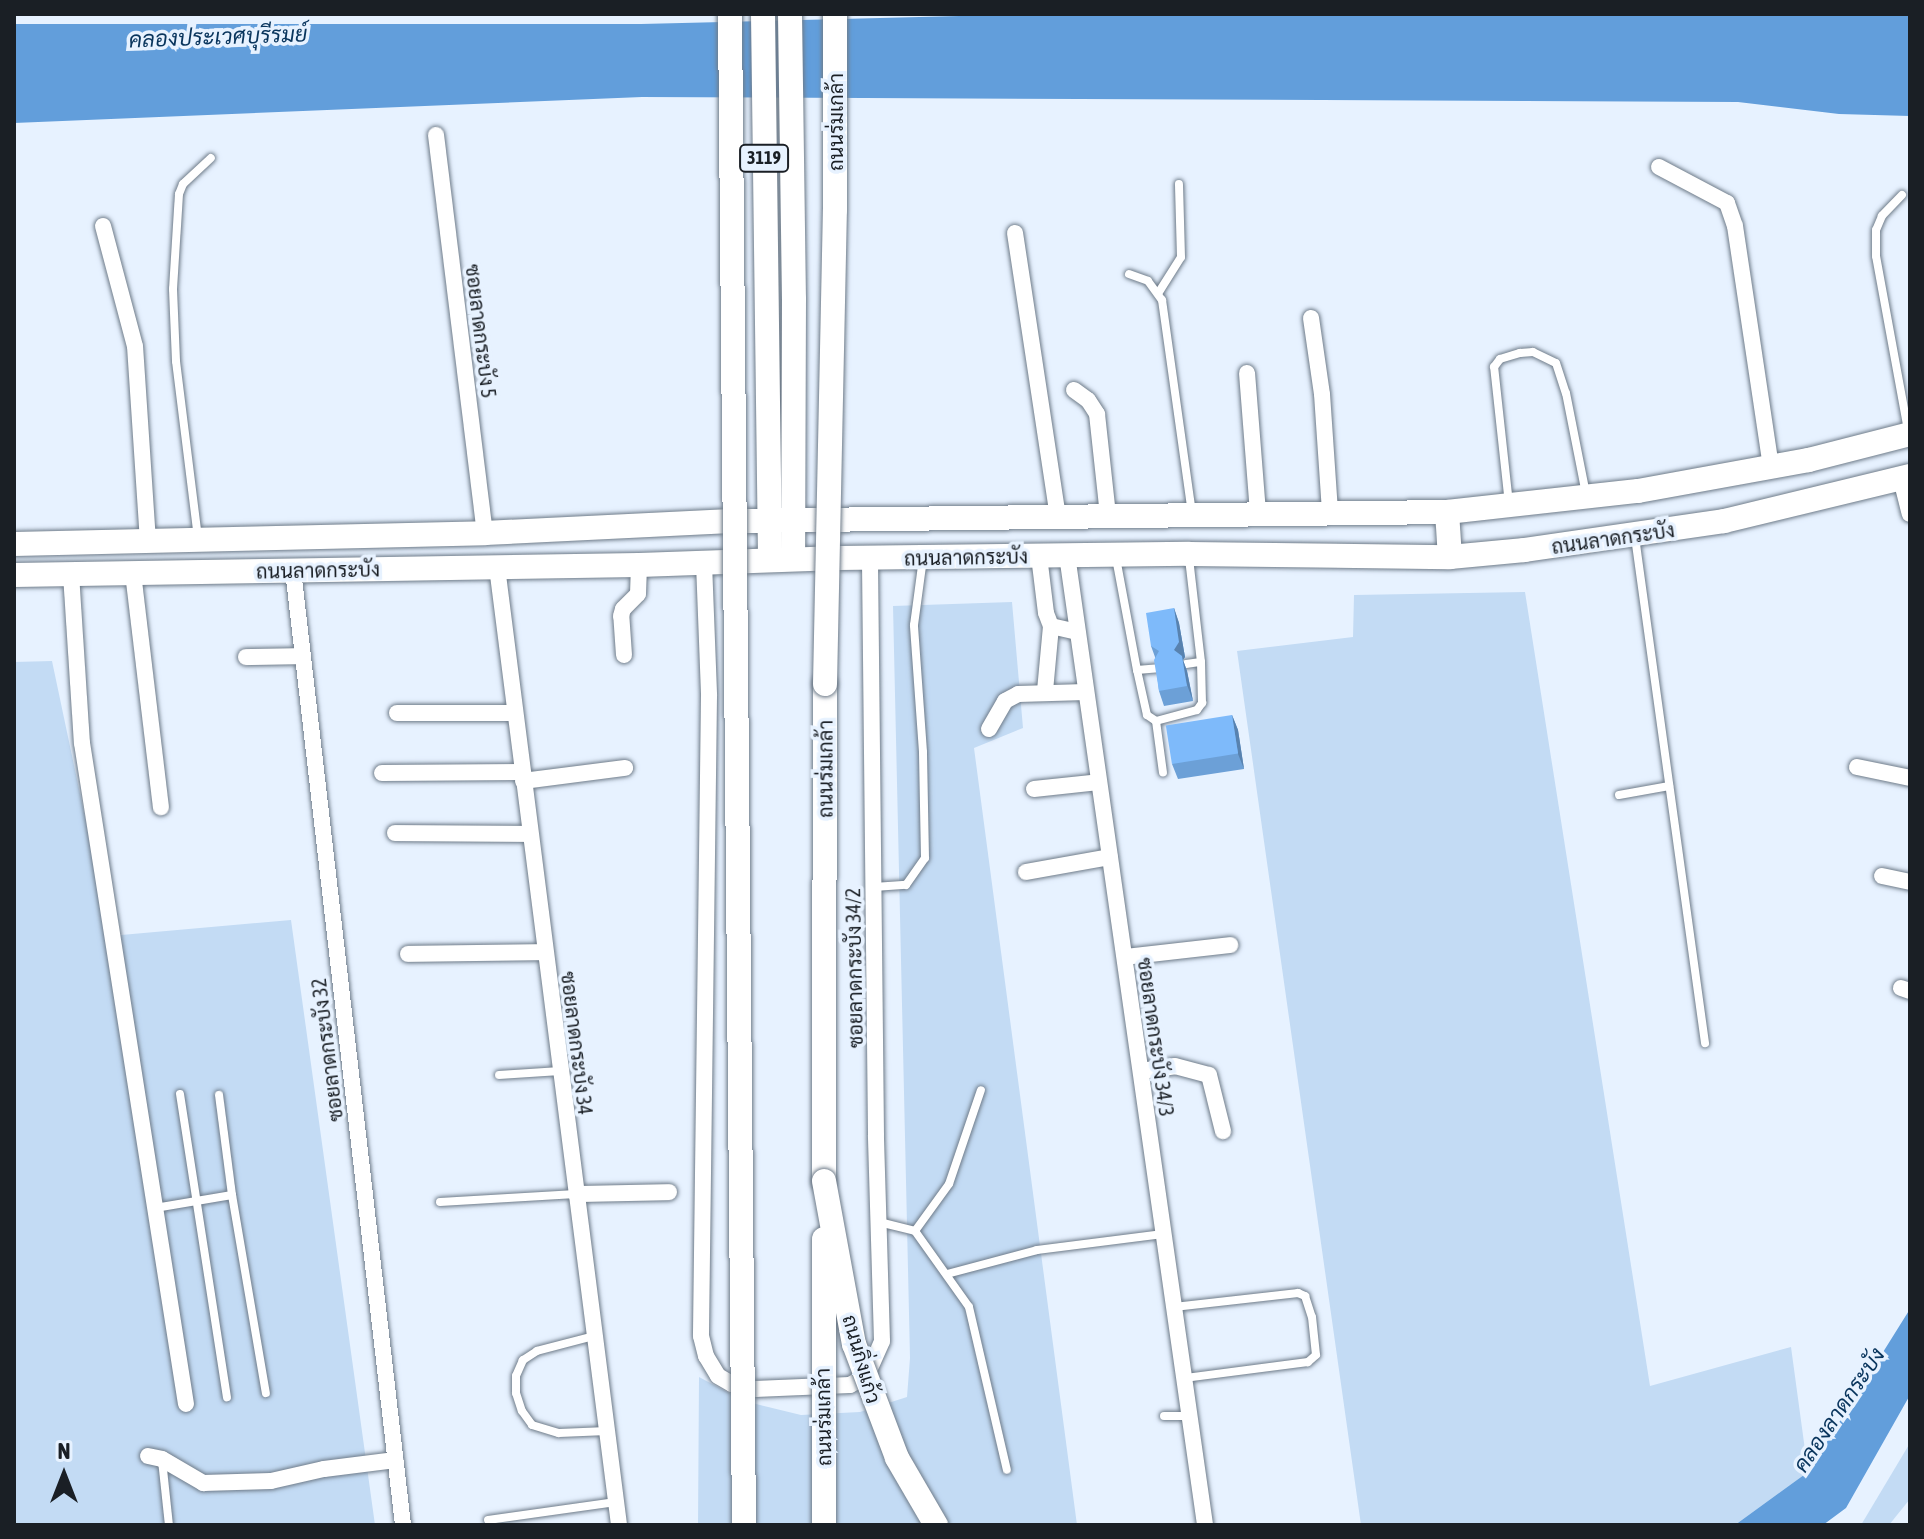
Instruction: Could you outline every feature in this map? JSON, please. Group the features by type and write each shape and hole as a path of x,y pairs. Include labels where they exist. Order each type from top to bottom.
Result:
{"main road":[{"path":"730,14 744,1525"},
{"name":"3119","path":"763,14 767,520"},
{"name":"3119","path":"790,14 793,521"},
{"name":"ถนนร่มเกล้า","path":"824,1525 825,684 835,210 835,14"},
{"name":"ถนนลาดกระบัง","path":"14,544 485,533 767,520 1447,512 1586,497 1771,467 1910,434"},
{"name":"ถนนลาดกระบัง","path":"14,575 1067,555 1450,557 1635,536 1724,521 1905,477"},
{"path":"1447,512 1450,557"},
{"path":"767,520 781,559"},
{"path":"781,559 793,521"},
{"name":"ถนนกิ่งแก้ว","path":"824,1181 854,1344 897,1458 936,1525"}],"street":[{"name":"ซอยลาดกระบัง 5","path":"436,135 485,533"},
{"path":"1659,167 1727,203 1735,226 1771,467"},
{"path":"103,226 135,346 148,542"},
{"path":"1015,233 1058,516"},
{"path":"1311,318 1319,370 1330,512"},
{"path":"1247,373 1258,513"},
{"path":"1074,390 1088,400 1097,414 1108,515"},
{"path":"1905,477 1910,514"},
{"name":"ซอยลาดกระบัง 34/3","path":"1067,555 1205,1525"},
{"path":"1039,556 1046,613 1051,626 1045,691"},
{"name":"ซอยลาดกระบัง 34/2","path":"704,563 709,696 701,1336 706,1356 718,1376 732,1384 755,1389 850,1385 867,1375 882,1341 870,558"},
{"path":"624,655 621,616 623,609 638,594 639,565"},
{"name":"ซอยลาดกระบัง 34","path":"497,567 619,1525"},
{"name":"ซอยลาดกระบัง 32","path":"293,570 403,1525"},
{"path":"133,573 161,807"},
{"path":"71,574 82,743 186,1404"},
{"path":"1051,626 1077,632"},
{"path":"246,657 301,656"},
{"path":"989,729 1005,701 1018,694 1086,692"},
{"path":"397,713 514,713"},
{"path":"1857,767 1910,778"},
{"path":"382,773 522,776 625,768"},
{"path":"1034,789 1099,782"},
{"path":"395,833 530,834"},
{"path":"1026,872 1110,857"},
{"path":"1882,876 1910,882"},
{"path":"1125,957 1230,945"},
{"path":"408,954 545,952"},
{"path":"1141,1071 1175,1066 1209,1075 1223,1131"},
{"path":"576,1194 669,1192"},
{"path":"155,1457 203,1483 271,1481 324,1469 395,1460"}],"lane":[{"path":"198,540 176,361 173,289 179,194 183,184 211,158"},
{"path":"1159,292 1181,257 1179,184"},
{"path":"1902,195 1882,216 1876,230 1876,256 1910,434"},
{"path":"1129,274 1148,281 1159,292 1192,513"},
{"path":"1509,505 1494,367 1500,359 1520,353 1533,352 1556,363 1566,393 1586,497"},
{"path":"1635,536 1705,1043"},
{"path":"1156,721 1197,710 1202,703 1201,662 1189,554"},
{"path":"1115,555 1147,715 1156,721 1163,773"},
{"path":"873,887 906,885 925,858 923,752 914,625 923,557"},
{"path":"1186,664 1201,662"},
{"path":"1137,670 1158,668"},
{"path":"1619,795 1669,786"},
{"path":"499,1075 560,1071"},
{"path":"915,1231 949,1184 981,1090"},
{"path":"180,1094 227,1397"},
{"path":"219,1095 232,1195 266,1393"},
{"path":"440,1202 576,1194"},
{"path":"155,1208 232,1195"},
{"path":"878,1222 915,1231 969,1307 1007,1470"},
{"path":"947,1274 1037,1250 1163,1234"},
{"path":"1173,1307 1298,1293 1305,1296 1312,1317 1316,1355 1308,1362 1184,1378"},
{"path":"594,1336 537,1351 523,1360 516,1376 516,1393 522,1411 532,1425 559,1433 607,1431"},
{"path":"1164,1416 1189,1416"},
{"path":"155,1457 169,1525"},
{"path":"488,1520 616,1502"}],"shaded area":[{"path":"1525,592 1650,1386 1791,1347 1808,1472 1735,1525 1361,1525 1237,651 1353,637 1354,595"},
{"path":"1012,602 1023,728 974,748 1077,1525 698,1525 699,1377 744,1401 801,1415 860,1412 907,1397 910,1358 893,606"},
{"path":"52,661 110,936 291,920 375,1525 14,1525 14,662"},
{"path":"1910,1443 1910,1499 1889,1525 1861,1525"}],"water":[{"name":"คลองประเวศบุรีรมย์","path":"1040,14 1910,14 1910,116 1839,114 1738,102 642,97 14,123 14,24 641,24"},
{"path":"1910,1309 1910,1395 1846,1508 1823,1525 1735,1525 1808,1472"}],"building":[{"path":"1174,608 1179,642 1174,650 1182,656 1187,686 1159,691 1154,660 1159,651 1151,646 1146,613"},
{"path":"1232,715 1238,754 1172,764 1166,725"}],"water label":[{"name":"คลองลาดกระบัง","path":"1839,1410"}]}
